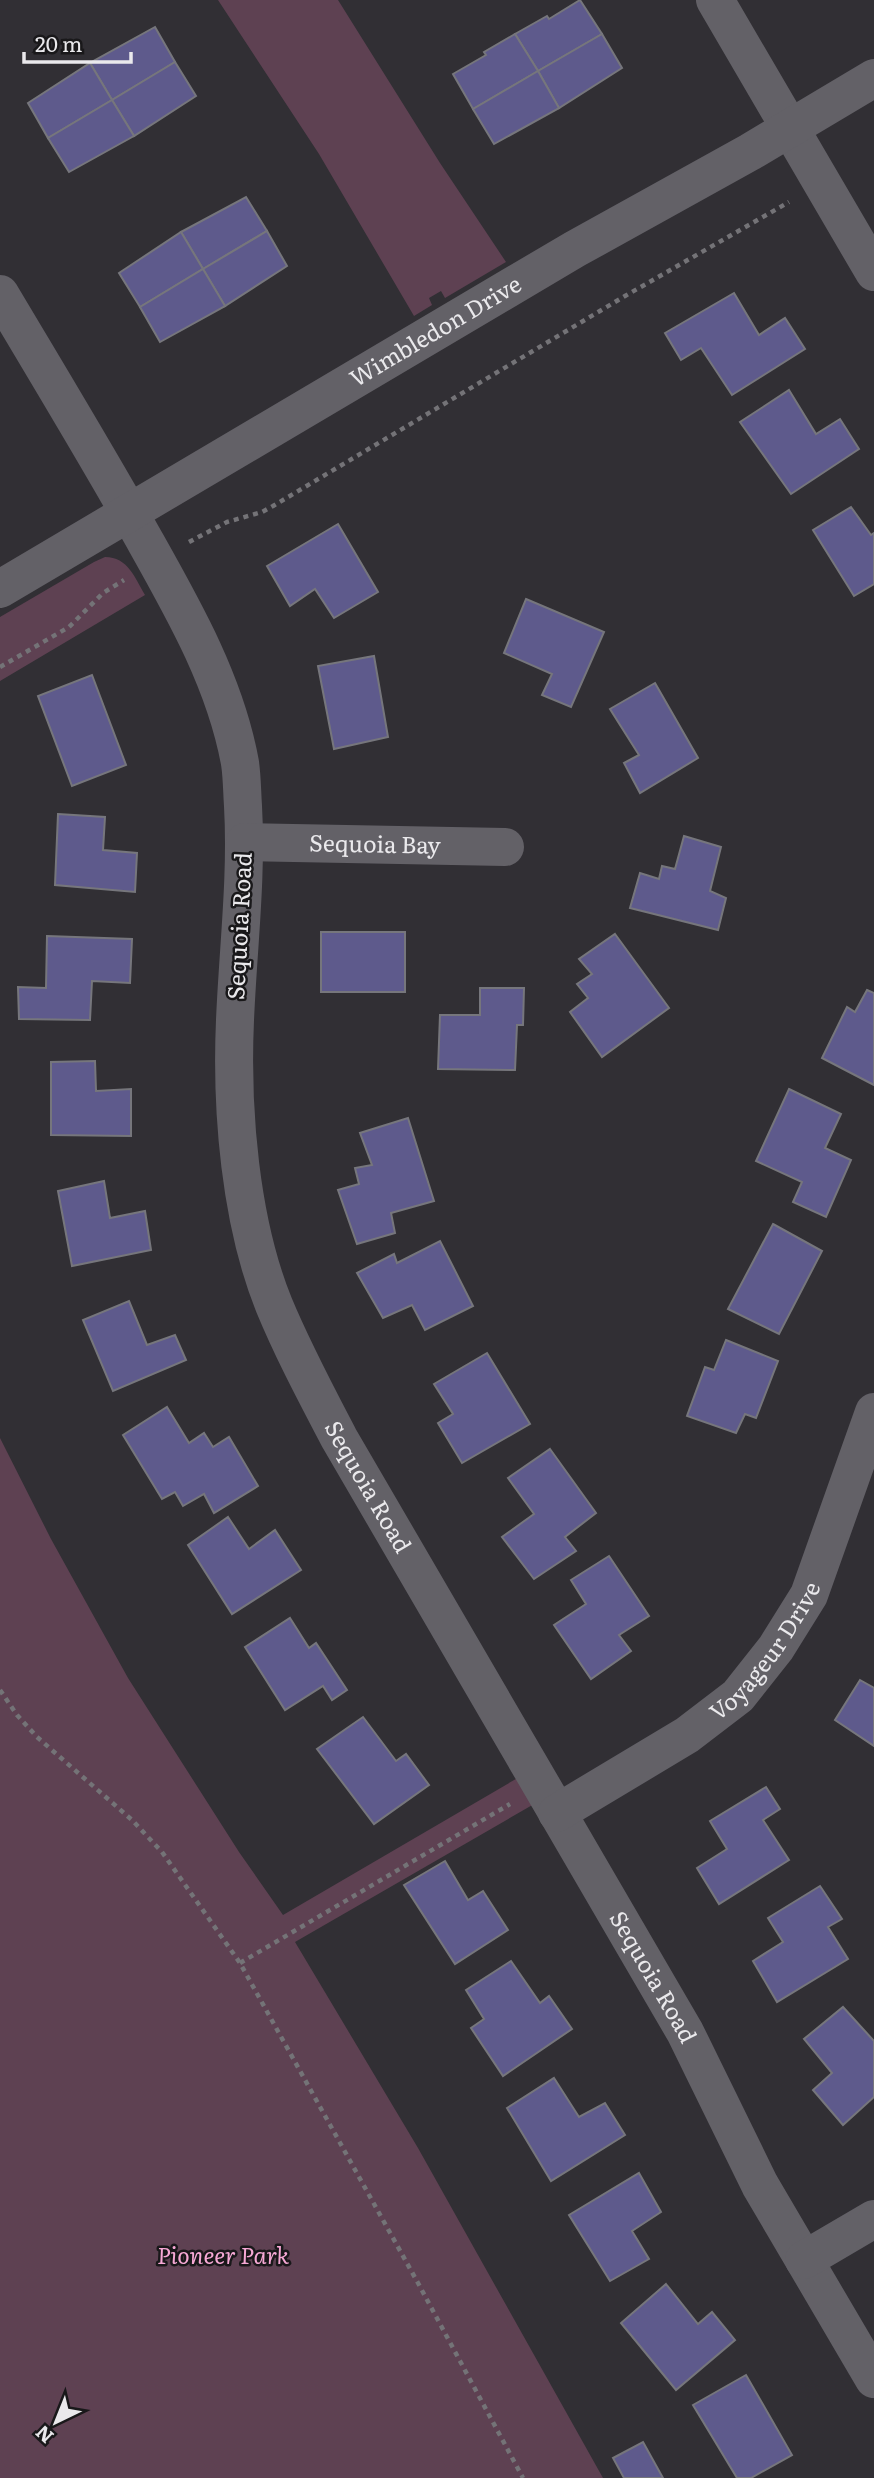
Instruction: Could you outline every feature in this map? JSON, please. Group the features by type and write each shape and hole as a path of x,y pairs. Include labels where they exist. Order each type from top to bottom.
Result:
{"street":[{"path":"715,0 874,272"},
{"name":"Wimbledon Drive","path":"0,589 575,249 874,78"},
{"name":"Sequoia Road","path":"0,293 156,561 205,656 227,709 240,764 245,842 235,1023 235,1102 240,1158 254,1238 273,1303 339,1438 685,2032 760,2185 874,2379"},
{"name":"Sequoia Bay","path":"245,842 505,847"},
{"name":"Voyageur Drive","path":"550,1800 687,1735 738,1696 776,1647 809,1595 874,1412"},
{"path":"804,2260 874,2218"}],"path":[{"path":"0,667 69,627 103,593 156,561 227,522 274,506 796,197"},
{"path":"0,1690 17,1715 37,1737 132,1820 162,1852 240,1963 523,2478"},
{"path":"240,1963 550,1800"}],"green space":[{"path":"218,0 338,0 440,163 506,262 445,298 441,291 429,298 432,305 414,316 319,154"},
{"path":"105,557 125,565 145,595 0,681 0,617"},
{"name":"Pioneer Park","path":"0,1438 51,1539 128,1678 239,1852 283,1915 533,1769 548,1796 295,1942 418,2148 603,2478 0,2478"}],"building":[{"path":"580,0 602,34 538,71 515,34 547,16 549,19"},
{"path":"155,27 175,62 112,100 90,63"},
{"path":"515,34 538,71 473,109 453,74"},
{"path":"602,34 622,68 559,108 538,71"},
{"path":"175,62 196,96 134,136 112,100"},
{"path":"90,63 112,100 48,138 28,103"},
{"path":"538,71 559,108 494,144 473,109"},
{"path":"112,100 134,136 69,172 48,138"},
{"path":"246,197 267,231 203,269 181,232"},
{"path":"267,231 287,266 225,306 203,269"},
{"path":"181,232 203,269 140,307 119,273"},
{"path":"203,269 225,306 160,342 140,307"},
{"path":"734,293 759,335 785,318 805,349 732,395 701,348 681,360 665,333"},
{"path":"789,390 816,434 840,419 859,449 791,494 740,422"},
{"path":"851,507 871,535 874,533 874,584 854,596 813,530"},
{"path":"338,524 378,592 334,618 315,589 290,606 267,566"},
{"path":"526,599 604,632 571,707 542,695 552,674 504,653"},
{"path":"374,656 388,737 334,749 318,666"},
{"path":"92,675 126,765 72,786 38,696"},
{"path":"655,683 698,758 640,793 624,763 639,755 610,709"},
{"path":"58,814 105,817 103,850 137,853 135,892 55,885"},
{"path":"684,836 721,847 710,891 726,898 718,930 630,908 640,873 659,879 662,866 675,869"},
{"path":"321,932 405,932 405,992 321,992"},
{"path":"615,934 669,1008 602,1057 570,1012 588,998 577,984 592,974 579,959"},
{"path":"47,936 132,939 130,983 92,981 90,1020 19,1019 18,987 46,988"},
{"path":"480,988 524,988 523,1025 517,1025 515,1070 438,1069 440,1015 480,1015"},
{"path":"867,990 874,993 874,1085 822,1058 847,1007 855,1012"},
{"path":"95,1061 96,1091 131,1089 131,1136 51,1135 51,1062"},
{"path":"789,1089 841,1114 825,1148 851,1160 826,1217 793,1202 802,1182 756,1161"},
{"path":"408,1118 434,1201 391,1213 395,1233 357,1244 338,1190 359,1184 355,1168 372,1165 360,1133"},
{"path":"104,1181 110,1218 145,1211 151,1250 72,1266 58,1191"},
{"path":"773,1224 822,1251 779,1334 728,1309"},
{"path":"440,1241 473,1306 425,1330 412,1305 383,1318 357,1273 394,1254 397,1263"},
{"path":"129,1301 147,1345 175,1335 186,1360 113,1391 83,1320"},
{"path":"726,1340 778,1361 756,1418 745,1414 736,1433 687,1416 705,1367 714,1370"},
{"path":"487,1353 530,1424 462,1463 438,1423 453,1414 434,1384"},
{"path":"167,1407 189,1443 204,1433 213,1447 229,1437 258,1486 214,1513 204,1494 183,1506 175,1492 162,1499 123,1435"},
{"path":"550,1449 596,1513 565,1537 576,1551 534,1579 502,1537 534,1514 508,1478"},
{"path":"228,1517 249,1549 275,1530 301,1570 232,1614 188,1545"},
{"path":"609,1556 649,1616 619,1635 631,1651 591,1679 554,1625 586,1604 571,1580"},
{"path":"290,1618 309,1648 316,1643 347,1690 332,1700 323,1686 285,1710 245,1647"},
{"path":"860,1680 874,1688 874,1746 835,1720"},
{"path":"363,1717 396,1761 406,1754 429,1785 374,1824 317,1749"},
{"path":"766,1787 780,1809 763,1820 789,1860 719,1904 697,1868 727,1849 710,1821"},
{"path":"445,1861 468,1900 483,1891 508,1930 455,1964 404,1885"},
{"path":"820,1886 842,1919 828,1927 848,1959 777,2002 753,1961 783,1942 768,1918"},
{"path":"511,1961 540,2003 549,1996 572,2029 503,2076 471,2028 484,2019 466,1990"},
{"path":"843,2007 874,2041 874,2097 843,2125 813,2090 832,2073 804,2039"},
{"path":"554,2078 579,2117 605,2103 625,2135 551,2181 507,2108"},
{"path":"639,2173 661,2212 632,2231 649,2259 610,2281 569,2215"},
{"path":"666,2284 698,2324 712,2312 735,2340 676,2390 621,2323"},
{"path":"746,2375 792,2455 751,2478 737,2478 693,2405"},
{"path":"643,2442 663,2478 624,2478 613,2458"}]}
